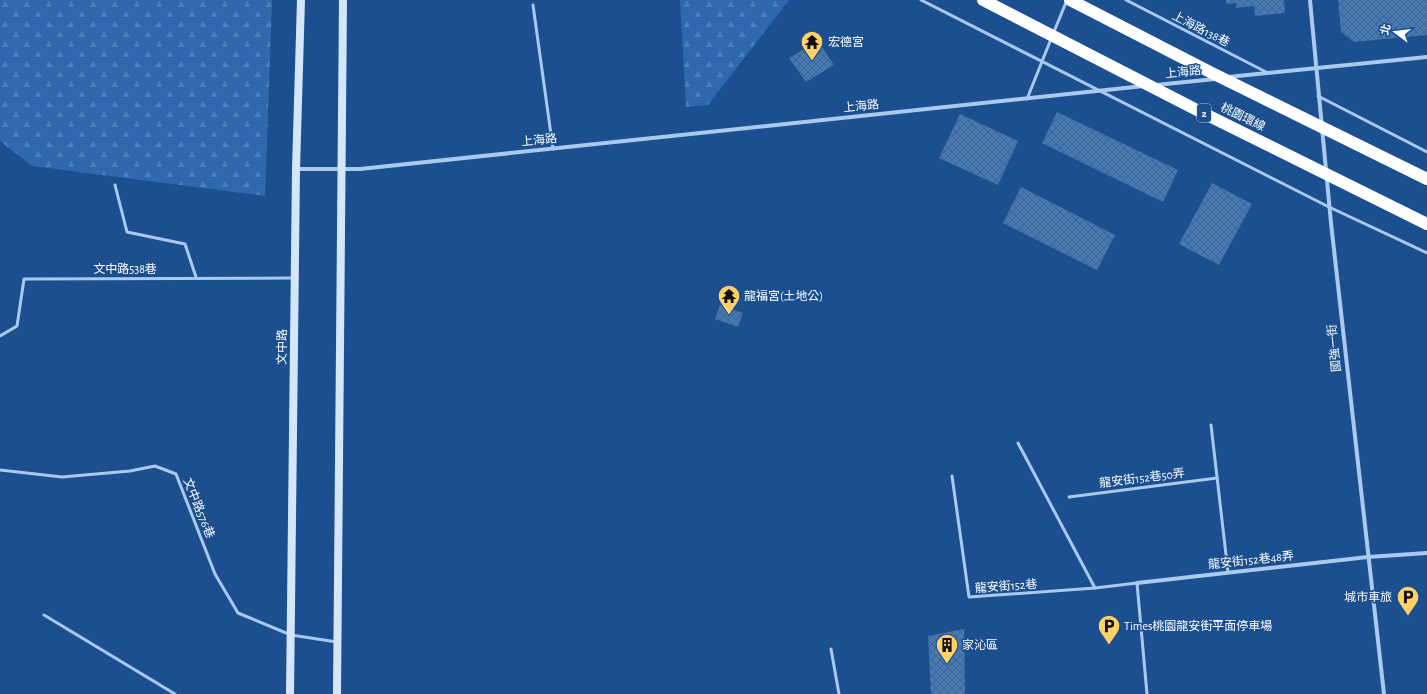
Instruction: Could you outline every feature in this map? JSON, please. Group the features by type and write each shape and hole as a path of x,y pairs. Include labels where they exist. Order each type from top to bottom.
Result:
{"highway":[{"name":"桃園環線","path":"983,0 1196,109 1427,224"},
{"path":"1069,0 1212,73 1427,179"}],"street":[{"name":"文中路","path":"290,694 296,169 301,0"},
{"path":"337,694 343,0"},
{"name":"國強一街","path":"1310,0 1315,68 1329,207 1384,694"},
{"name":"上海路","path":"296,169 360,169 1427,57"},
{"name":"龍安街152巷48弄","path":"1137,583 1368,557 1427,553"}],"lane":[{"path":"921,0 1329,207 1427,253"},
{"path":"1027,98 1069,0"},
{"name":"上海路138巷","path":"1126,0 1268,73"},
{"path":"533,6 553,149"},
{"path":"1318,96 1427,152"},
{"path":"115,185 127,232 185,244 196,277"},
{"name":"文中路538巷","path":"0,336 17,326 24,279 196,277 295,278"},
{"path":"1211,425 1228,572"},
{"path":"1018,443 1095,588"},
{"name":"文中路576巷","path":"0,470 62,477 130,471 155,466 176,474 215,574 238,613 291,635 338,642"},
{"name":"龍安街152巷","path":"952,476 969,597 1095,588 1137,583"},
{"name":"龍安街152巷50弄","path":"1069,497 1217,478"},
{"path":"1137,583 1147,694"},
{"path":"44,615 174,694"},
{"path":"831,649 839,694"}],"green space":[{"path":"0,0 272,0 265,196 32,166 0,141"},
{"path":"680,0 789,0 708,105 686,107"}],"building":[{"path":"1226,0 1284,0 1285,13 1255,16 1254,6 1236,8 1236,3 1226,4"},
{"path":"1338,0 1427,0 1427,35 1354,42 1341,32"},
{"name":"宏德宮","path":"818,41 834,65 806,82 789,58"},
{"path":"1057,112 1178,170 1163,202 1042,143"},
{"path":"960,114 1018,141 998,185 939,158"},
{"path":"1212,183 1252,204 1219,265 1179,244"},
{"path":"1021,187 1115,235 1097,270 1003,223"},
{"name":"龍福宮(土地公)","path":"720,305 743,313 738,327 715,319"},
{"name":"家沁區","path":"964,629 965,694 931,694 928,636"}],"place":[{"name":"宏德宮","path":"812,62"},
{"name":"龍福宮(土地公)","path":"729,316"},
{"name":"城市車旅","path":"1408,616"},
{"name":"Times桃園龍安街平面停車場","path":"1109,646"},
{"name":"家沁區","path":"947,664"}]}
